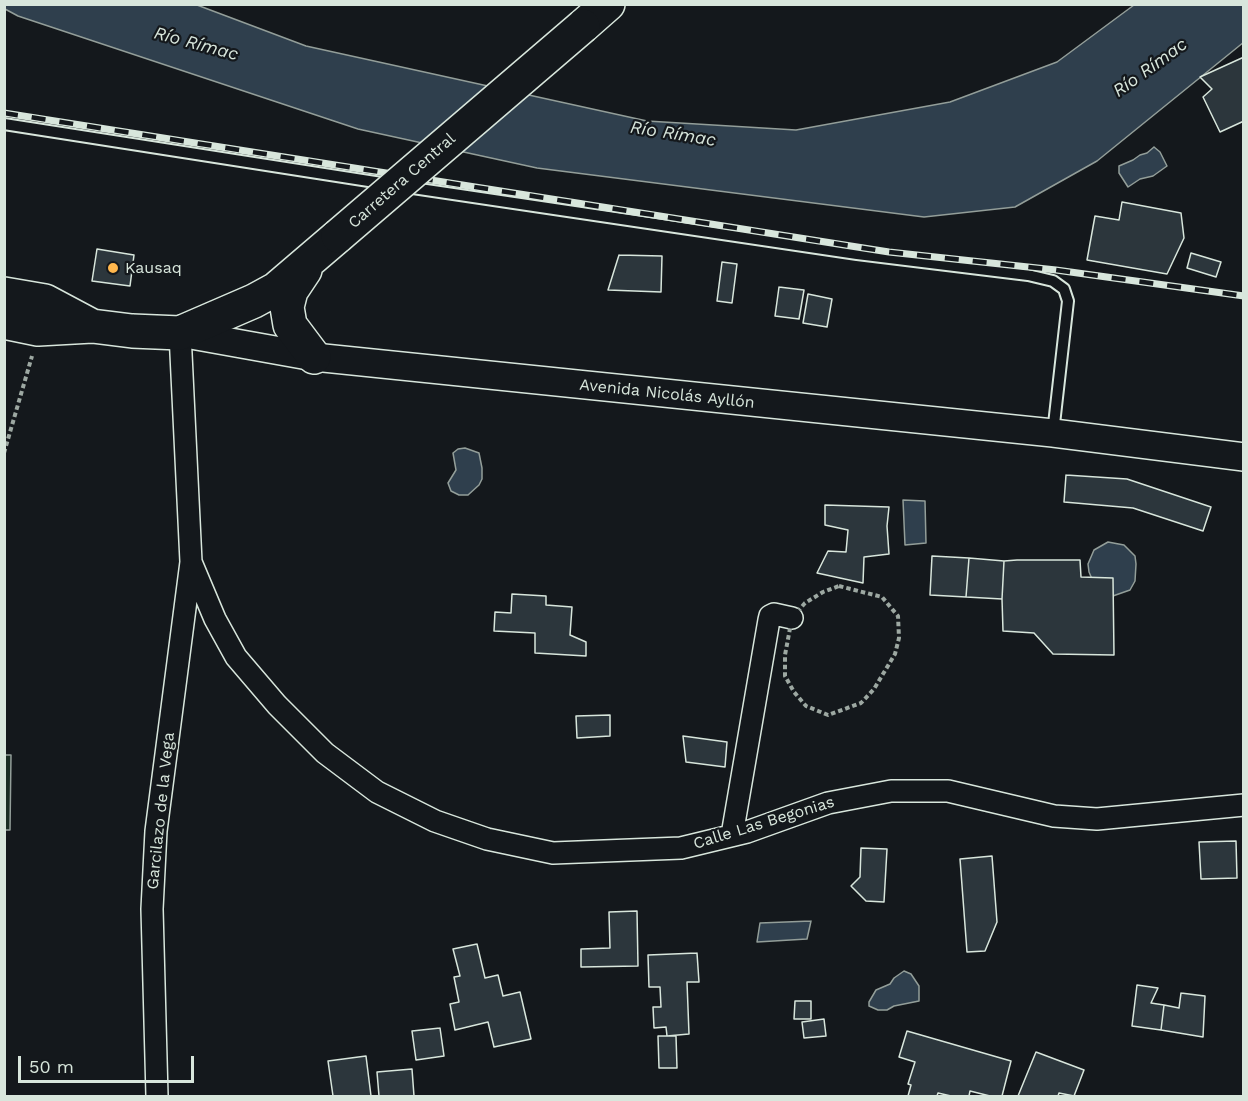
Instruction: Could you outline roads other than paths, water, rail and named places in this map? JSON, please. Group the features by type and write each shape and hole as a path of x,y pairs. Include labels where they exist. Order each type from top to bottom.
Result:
{"highway":[{"name":"Carretera Central","path":"180,333 254,301 290,279 608,4"},
{"path":"310,261 291,291 287,307 290,325 314,357"},
{"name":"Avenida Nicolás Ayllón","path":"4,294 42,315 92,326 132,331 180,333"},
{"name":"Avenida Nicolás Ayllón","path":"4,322 42,315"}],"street":[{"name":"Avenida Nicolás Ayllón","path":"180,333 314,357 1053,433 1244,457"},
{"path":"180,333 191,562"},
{"name":"Calle Las Begonias","path":"191,562 215,619 236,657 277,705 325,753 377,792 435,821 487,839 554,853 681,848 732,835 828,803 891,791 948,791 1054,816 1097,819 1244,805"},
{"name":"Garcilazo de la Vega","path":"157,1096 152,909 156,831 191,562"},
{"path":"732,835 770,616 774,614 792,618"}],"lane":[{"path":"4,124 348,178 856,254 1028,275 1053,281 1064,290 1068,301 1053,433"}],"water":[{"name":"Río Rímac","path":"5,4 197,5 306,46 647,121 796,130 950,102 1057,62 1134,5 1243,5 1244,42 1097,161 1015,207 924,217 537,168 358,129 18,16 5,9"},
{"path":"1154,147 1160,152 1167,166 1153,176 1140,179 1128,187 1119,173 1119,166 1147,153"},
{"path":"465,448 479,453 482,479 468,495 459,495 451,491 448,483 456,470 453,453"},
{"path":"903,500 925,501 926,543 905,545"},
{"path":"1108,542 1124,545 1135,556 1136,564 1135,581 1130,590 1110,597 1092,579 1088,564 1094,550"},
{"path":"811,921 807,939 757,942 760,923"},
{"path":"904,971 911,974 919,986 919,1001 894,1006 887,1010 878,1010 869,1006 876,990 890,984"}],"railway":[{"path":"4,113 889,252 1056,270 1244,296"}],"place":[{"name":"Kausaq","path":"113,268"}]}
